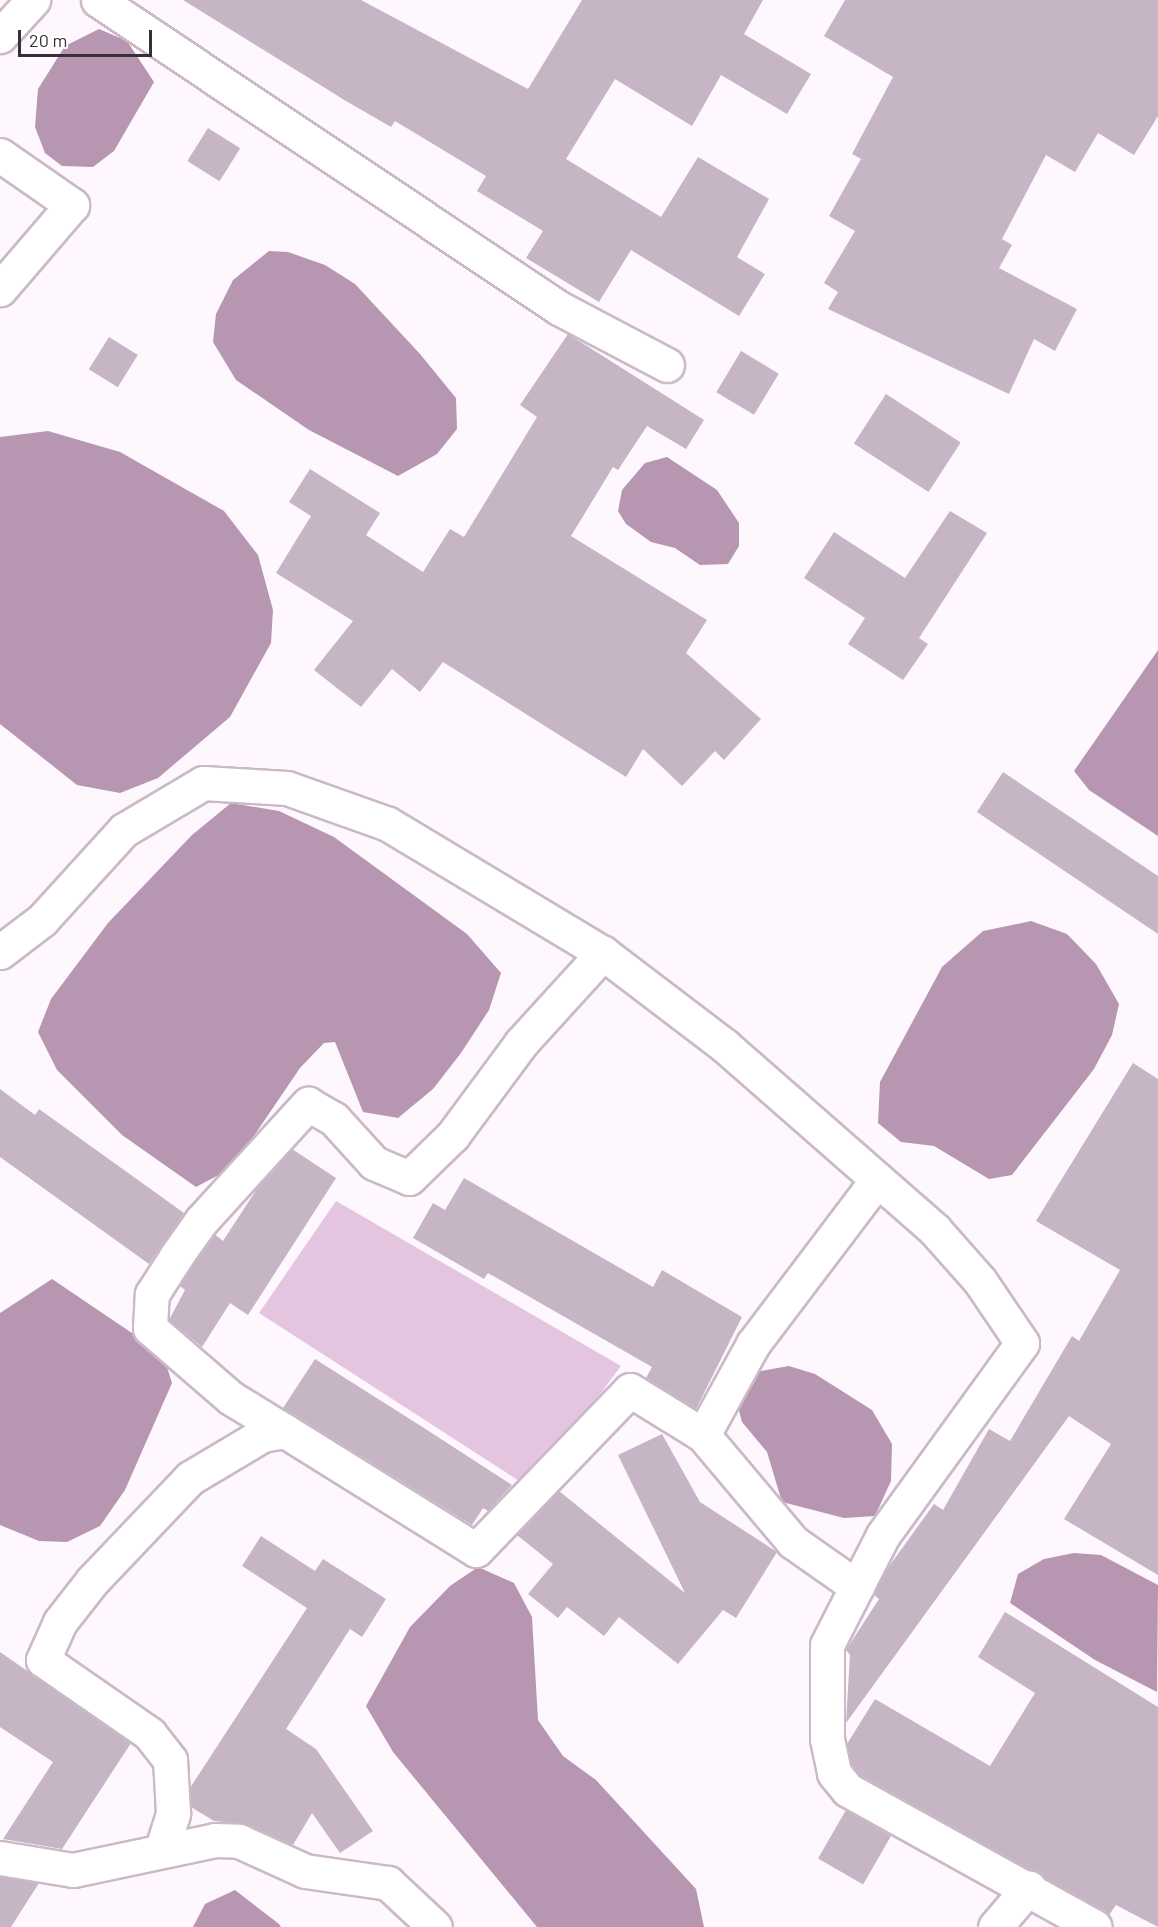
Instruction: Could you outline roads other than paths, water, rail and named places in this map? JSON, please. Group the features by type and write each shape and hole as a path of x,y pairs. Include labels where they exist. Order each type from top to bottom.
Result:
{"street":[{"path":"0,36 33,0"},
{"path":"98,0 559,308 667,365"},
{"path":"0,155 72,205 0,289"},
{"path":"0,952 42,920 124,830 203,783 287,788 388,824 603,953 725,1046 934,1229 980,1281 1022,1343 883,1535 827,1645 827,1739 834,1773 848,1790 1029,1887 1095,1927"},
{"path":"603,953 521,1044 453,1135 409,1178 374,1163 334,1119 308,1104 201,1221 177,1255 152,1294 150,1328 231,1398 476,1550 630,1390 703,1435 793,1542 857,1587"},
{"path":"703,1435 753,1344 877,1180"},
{"path":"161,1851 173,1813 170,1760 150,1734 43,1660 60,1622 92,1581 190,1478 262,1435 285,1431"},
{"path":"0,1858 73,1870 216,1840 239,1841 305,1871 388,1883 435,1927"},
{"path":"995,1927 1029,1887"}]}
